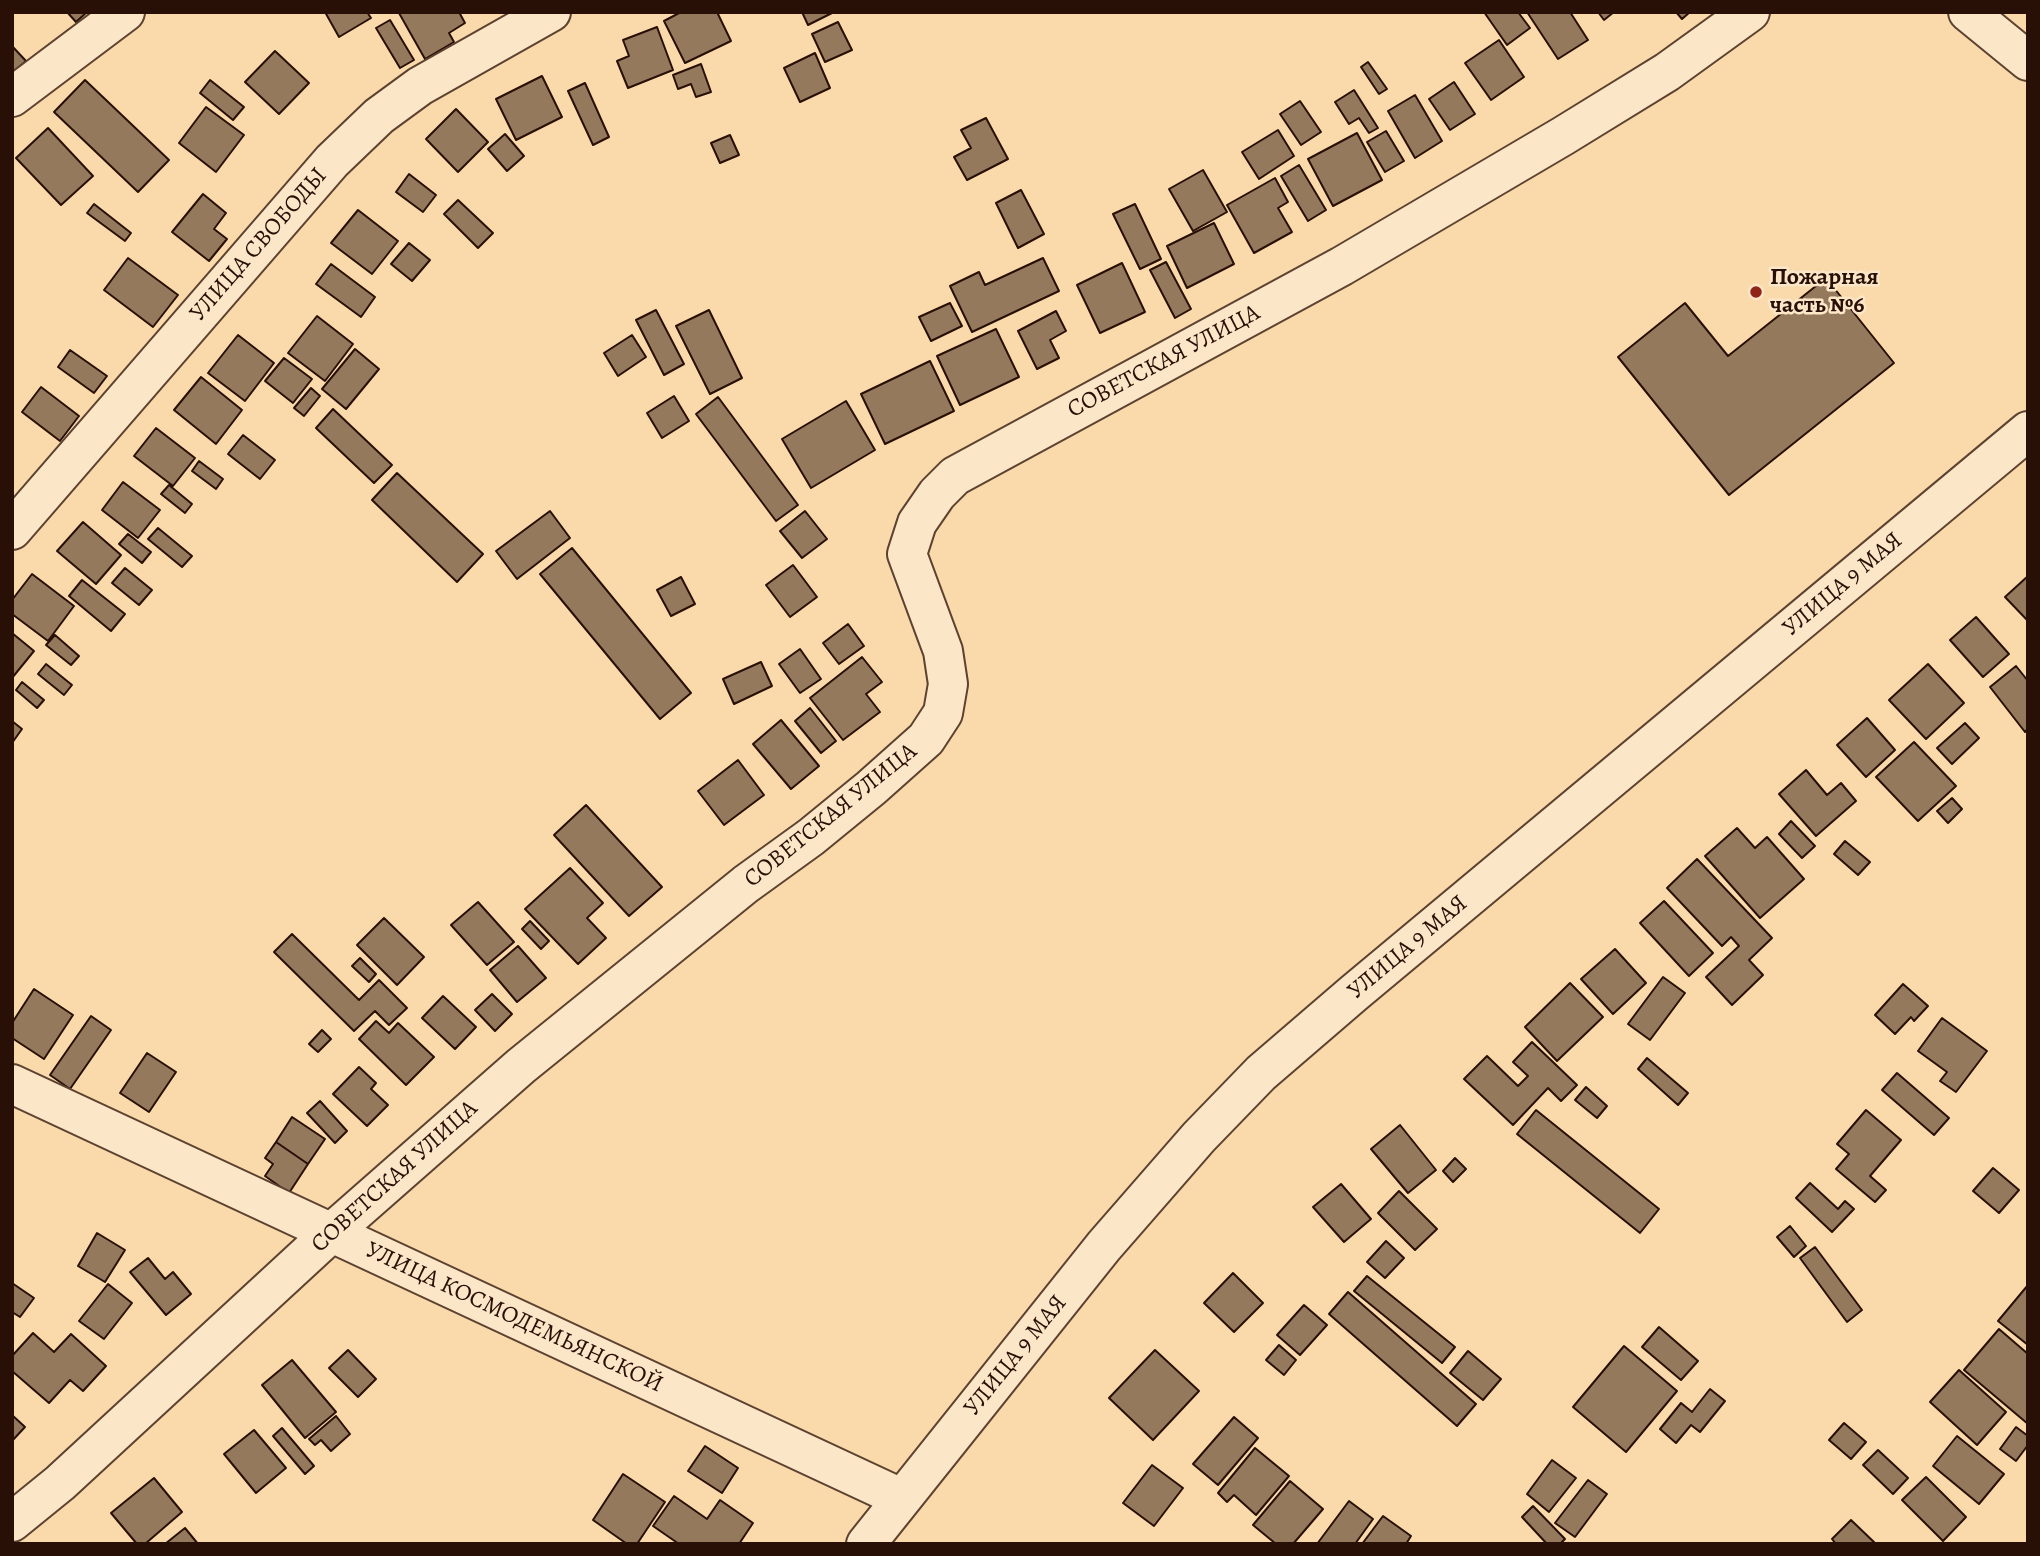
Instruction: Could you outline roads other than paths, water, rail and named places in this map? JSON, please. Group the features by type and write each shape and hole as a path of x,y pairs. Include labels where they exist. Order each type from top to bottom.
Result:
{"street":[{"path":"12,97 125,12"},
{"name":"УЛИЦА СВОБОДЫ","path":"12,530 341,152 379,116 420,86 551,12"},
{"name":"СОВЕТСКАЯ УЛИЦА","path":"12,1522 60,1483 331,1233 521,1066 736,892 811,837 926,739 943,713 948,684 943,651 907,554 918,523 937,494 955,476 1342,266 1667,72 1750,12"},
{"path":"1968,12 2028,61"},
{"name":"УЛИЦА 9 МАЯ","path":"866,1544 1104,1246 1199,1137 1261,1073 2028,432"},
{"name":"УЛИЦА КОСМОДЕМЬЯНСКОЙ","path":"12,1084 901,1498"}],"place":[{"name":"Пожарная часть №6","path":"1756,292"}]}
